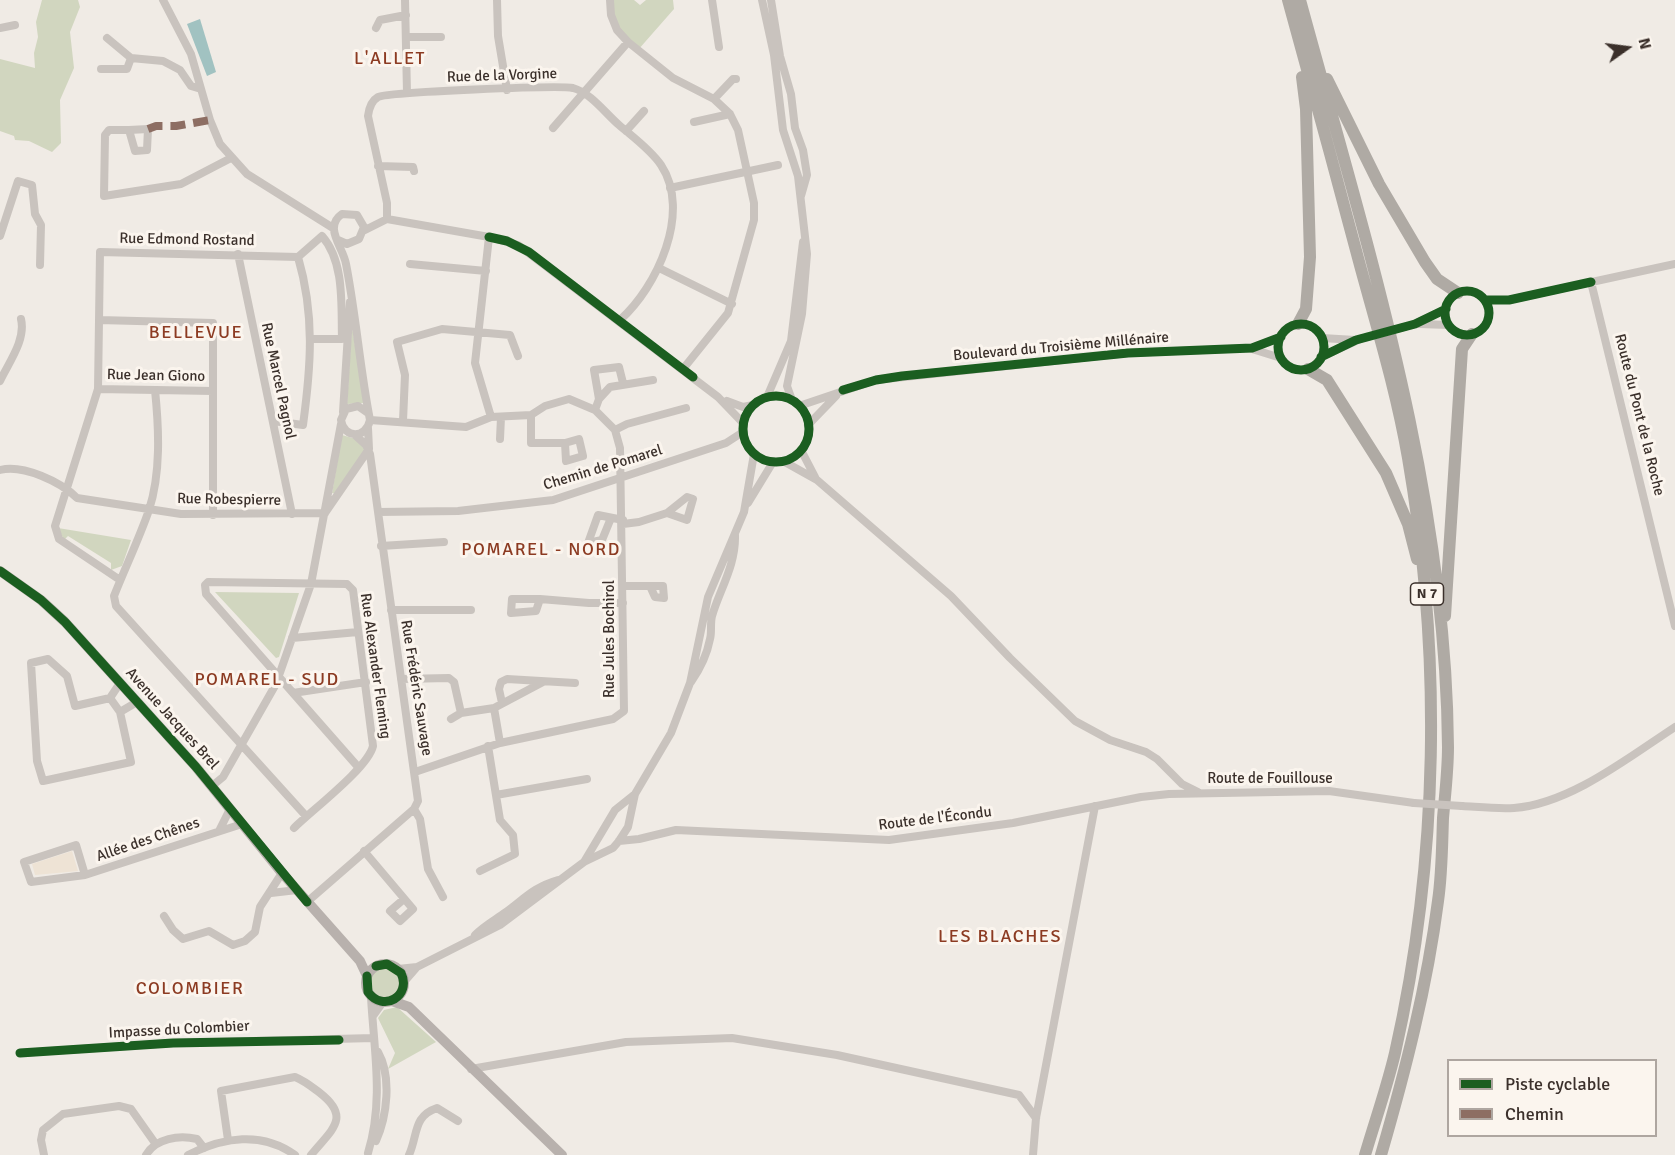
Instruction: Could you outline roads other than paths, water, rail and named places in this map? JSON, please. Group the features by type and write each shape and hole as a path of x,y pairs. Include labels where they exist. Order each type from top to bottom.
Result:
{"highway":[{"name":"N 7","path":"1288,0 1390,376 1408,456 1427,600 1431,657 1432,763 1420,911 1394,1053 1365,1155"},
{"name":"N 7","path":"1300,0 1401,373 1415,439 1433,547 1442,653 1448,748 1438,901 1411,1048 1381,1155"},
{"path":"1298,324 1306,309 1310,257 1306,110 1299,65 1299,40"},
{"path":"1315,54 1379,184 1425,262 1437,279 1458,293"},
{"path":"1442,653 1462,349 1472,334"},
{"path":"1308,369 1327,380 1386,473 1408,524 1427,600"}],"main road":[{"name":"Avenue Jacques Brel","path":"0,572 53,610 120,683 212,786 289,882 360,961 367,976"},
{"path":"360,961 376,966 387,964 398,969 409,1007 562,1155"},
{"path":"376,966 367,976 366,987 371,997 409,1007"},
{"path":"387,1002 403,986"}],"street":[{"path":"164,0 184,39 214,132 231,158 265,187 315,215 333,228 345,260 350,287 343,412 311,584 278,677 223,777 212,786"},
{"path":"405,0 407,93"},
{"path":"497,0 498,36 507,90"},
{"path":"610,0 611,15 617,30 628,42 673,78 714,99 730,114 738,130 748,171 755,212 732,304 723,320 683,369"},
{"path":"712,0 719,47"},
{"path":"718,397 743,427 747,446 754,454 774,462 783,461 801,450 806,442 808,425 788,386 803,303 807,254 798,176 783,130 774,55 762,0"},
{"path":"771,0 780,56 791,94 795,128 803,150 807,175 800,202"},
{"path":"376,28 380,20 406,15"},
{"path":"0,28 15,25"},
{"path":"406,37 441,37"},
{"path":"107,38 131,58 163,61 180,70 191,86 201,89"},
{"path":"553,128 628,42"},
{"path":"101,69 127,69 131,58"},
{"path":"714,99 733,79 735,80"},
{"name":"Rue de la Vorgine","path":"387,219 389,214 369,126 371,104 379,97 407,93 559,87 584,93"},
{"path":"584,93 663,167 670,188 673,221 659,268 620,320"},
{"path":"626,131 644,111"},
{"path":"694,122 730,114"},
{"path":"129,130 109,130 105,135 104,196 181,184 231,158"},
{"path":"378,165 413,166 414,171"},
{"path":"670,188 778,165"},
{"path":"0,236 18,182 32,185 35,214 41,225 40,265"},
{"path":"315,215 338,217 347,213 376,223"},
{"path":"333,228 338,217"},
{"path":"360,219 363,231"},
{"path":"345,260 352,244 359,239 363,231 387,219 507,241 529,252 718,397 735,406 753,405 766,398 779,396 795,403"},
{"path":"273,421 303,425 311,339 308,291 298,257 322,236 333,256 338,278 342,339 311,339"},
{"path":"489,237 475,363 490,417"},
{"path":"766,398 787,351 793,331 804,238"},
{"path":"338,240 352,244"},
{"name":"Rue Edmond Rostand","path":"120,580 59,539 55,526 98,389 99,252 298,257"},
{"name":"Rue Marcel Pagnol","path":"238,254 292,514"},
{"path":"410,264 486,270"},
{"path":"1322,357 1322,338 1312,327 1298,324 1285,331 1281,338 1281,358 1296,369 1308,369 1322,357 1358,340 1414,325 1446,309 1458,293 1472,292 1485,300 1509,300 1675,264"},
{"path":"659,268 732,304"},
{"name":"Route du Pont de la Roche","path":"1591,282 1675,626"},
{"name":"Rue Frédéric Sauvage","path":"350,287 360,341 369,420 369,449 381,546 415,772 418,801 414,809"},
{"path":"1485,300 1489,314"},
{"path":"1414,325 1449,325 1459,333 1472,334 1484,327 1489,314 1509,300"},
{"path":"1446,309 1449,325"},
{"path":"0,381 21,338 23,330 21,319"},
{"path":"99,320 213,323 213,515"},
{"path":"403,421 405,375 397,342 442,329 477,331 510,335 518,356"},
{"name":"Boulevard du Troisième Millénaire","path":"795,403 814,402 876,380 902,376 1128,353 1252,348 1281,338"},
{"path":"1322,338 1358,340"},
{"name":"Boulevard du Troisième Millénaire","path":"1252,348 1281,358"},
{"path":"599,399 594,370 619,367 623,383"},
{"path":"595,410 599,399 610,387 623,383 653,380"},
{"name":"Rue Jean Giono","path":"98,389 213,391"},
{"path":"155,390 158,422 157,456 149,509 114,596 116,606 241,747 306,816"},
{"name":"Boulevard du Troisième Millénaire","path":"808,425 843,390"},
{"path":"355,435 369,420 466,427 490,417 531,415 545,406 569,399 595,410 615,430 627,424 686,408"},
{"path":"743,427 753,405"},
{"path":"343,412 354,406 362,407 369,420"},
{"path":"531,415 531,443 565,443"},
{"path":"500,439 501,417"},
{"path":"325,513 369,449 355,435 347,432 341,424"},
{"name":"Chemin de Pomarel","path":"378,512 458,511 553,500 726,443 743,427"},
{"name":"Rue Jules Bochirol","path":"415,772 488,746 613,719 624,711 622,479 620,448 615,430"},
{"name":"Chemin de Pomarel","path":"726,443 747,446"},
{"name":"Route de Fouillouse","path":"801,450 817,480"},
{"path":"744,512 754,454"},
{"name":"Route de Fouillouse","path":"783,461 817,480 951,596 1075,721 1110,740 1146,752 1157,759 1182,784 1201,793 1329,791 1414,803 1515,808 1544,802 1583,785 1675,727"},
{"path":"398,969 417,967 472,938 484,925 507,912 522,897 544,884 562,879 584,862 600,855 619,841 628,827 635,794 671,733 690,683 708,597 728,543 735,536 744,512 774,462"},
{"name":"Rue Robespierre","path":"0,470 22,471 66,488 77,498 149,509 213,515 325,513"},
{"path":"611,518 623,522 639,522 667,513"},
{"path":"381,546 444,542"},
{"name":"Rue Alexander Fleming","path":"278,677 206,594 205,585 212,581 347,584 353,590 373,746 371,756 294,828"},
{"path":"623,586 650,586"},
{"path":"540,599 623,603"},
{"path":"391,610 471,610"},
{"path":"292,638 358,632"},
{"path":"110,698 120,712 131,762 43,781 37,761 31,663 48,659 67,676 75,706 110,698 120,683"},
{"path":"278,677 359,768"},
{"path":"401,679 449,678 454,682 461,713"},
{"path":"500,743 498,706 501,682 528,678 543,682 575,683"},
{"path":"293,693 366,682"},
{"path":"451,719 461,713 498,706 543,682"},
{"path":"120,712 137,702"},
{"path":"480,871 515,854 513,835 500,820 488,746"},
{"path":"496,795 587,779"},
{"name":"Route de l'Écondu","path":"619,841 687,830 823,839 889,840 1013,823 1141,796 1201,793"},
{"path":"584,862 615,810 635,794"},
{"path":"623,804 631,809"},
{"path":"1033,1155 1036,1118 1095,806"},
{"name":"Allée des Chênes","path":"220,829 230,809"},
{"path":"307,902 414,809 420,819 428,868 443,897"},
{"name":"Allée des Chênes","path":"86,875 76,845 24,862 31,882 86,875 220,829 242,824"},
{"path":"628,827 634,840"},
{"path":"593,847 600,855"},
{"path":"364,851 404,898 413,909 400,921 390,911 404,898"},
{"path":"271,893 282,892 289,882"},
{"path":"164,916 173,930 183,939 209,931 233,945 240,944 255,932 260,907 271,893 289,882"},
{"path":"385,917 395,915"},
{"path":"403,986 417,967"},
{"path":"368,1154 382,1128 386,1104 383,1065 374,1038 371,997"},
{"path":"372,1019 387,1002"},
{"name":"Impasse du Colombier","path":"20,1053 173,1043 374,1038"},
{"path":"471,1069 626,1042 732,1038 837,1055 1019,1095 1036,1118"},
{"path":"228,1140 222,1091 296,1077 304,1080 334,1104 336,1112 336,1124 311,1155"},
{"path":"44,1155 41,1140 43,1131 63,1114 119,1106 131,1109 155,1143"},
{"path":"409,1155 417,1122 427,1111 437,1108 458,1121"},
{"path":"146,1155 155,1143 185,1136 198,1139 204,1148"},
{"path":"188,1155 228,1140 261,1138 281,1145 295,1155"}],"water":[{"path":"200,19 216,72 207,76 187,24"}],"district":[{"name":"L'ALLET","path":"390,59"},
{"name":"BELLEVUE","path":"196,333"},
{"name":"POMAREL - NORD","path":"541,550"},
{"name":"POMAREL - SUD","path":"267,680"},
{"name":"LES BLACHES","path":"1000,937"},
{"name":"COLOMBIER","path":"190,989"}]}
